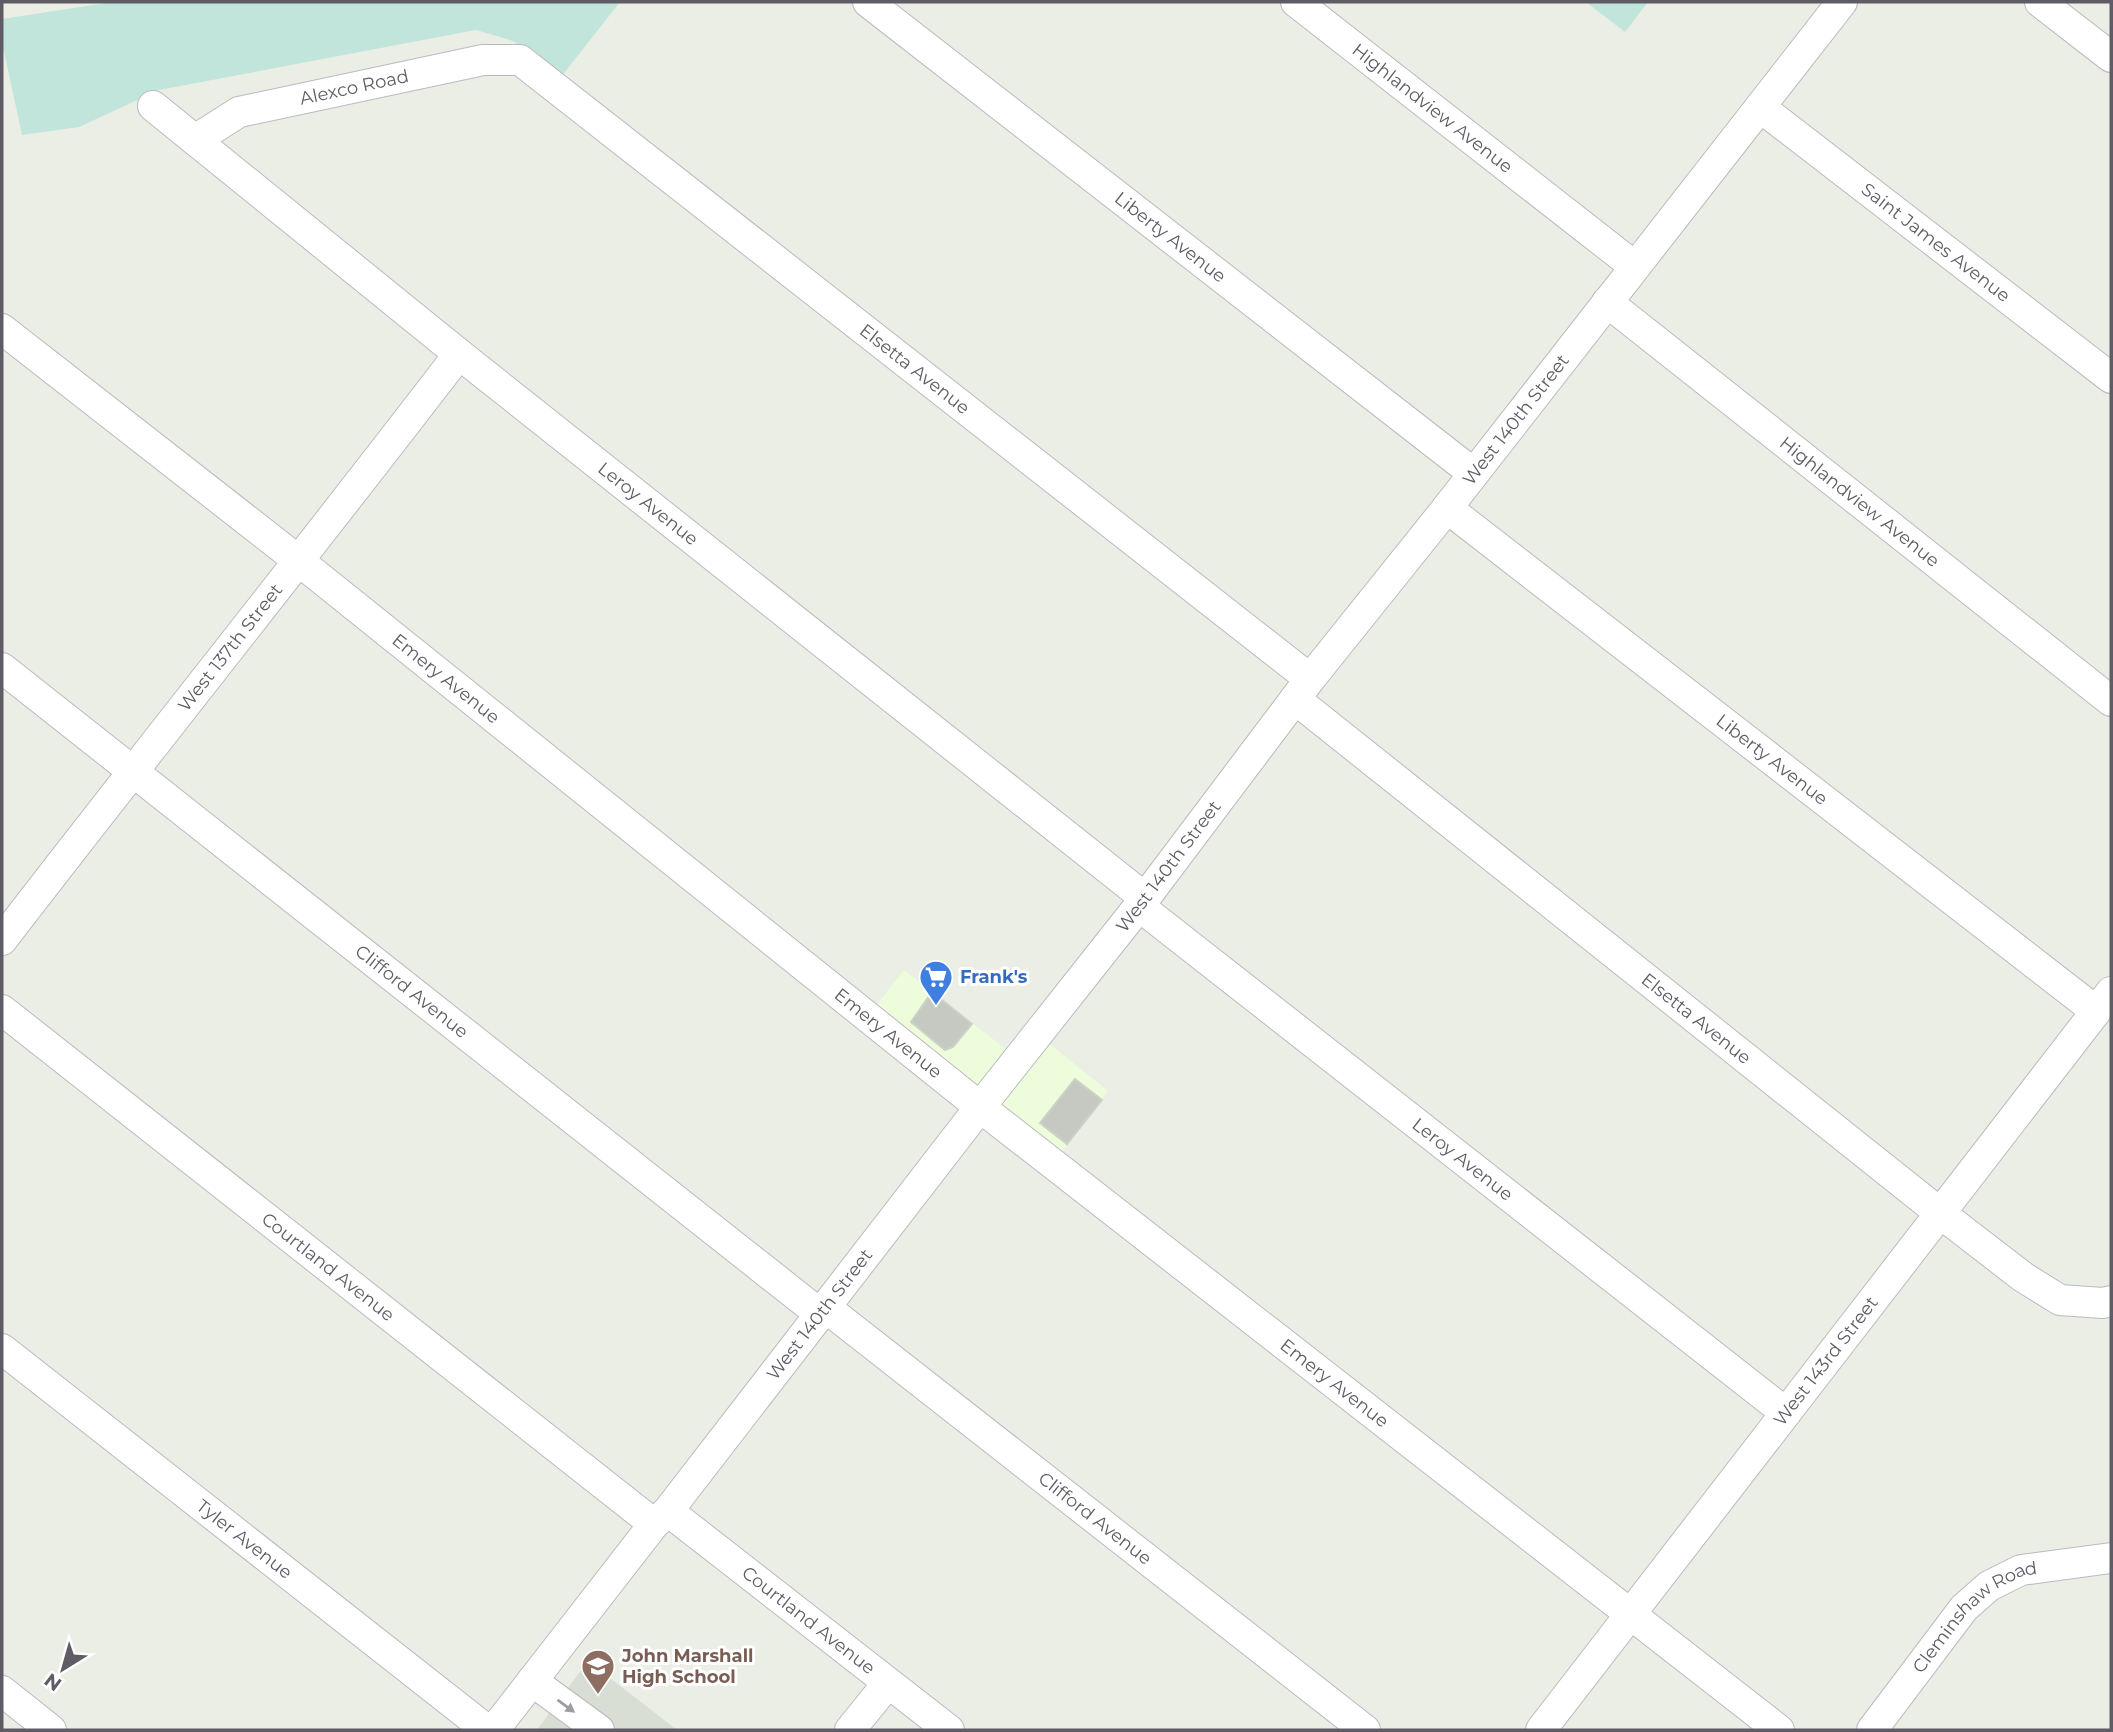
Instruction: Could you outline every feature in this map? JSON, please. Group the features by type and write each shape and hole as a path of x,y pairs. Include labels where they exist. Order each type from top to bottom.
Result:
{"street":[{"name":"Liberty Avenue","path":"868,2 1473,473"},
{"name":"Highlandview Avenue","path":"1296,2 1634,266"},
{"name":"West 140th Street","path":"494,1730 1142,902 1303,689 1842,2"},
{"path":"2040,2 2111,57"},
{"name":"Alexco Road","path":"195,140 239,112 483,60 520,60"},
{"name":"Elsetta Avenue","path":"520,60 1303,689 1940,1213 2023,1277 2060,1300 2103,1303 2111,1301"},
{"name":"Leroy Avenue","path":"153,106 1142,902 1786,1413"},
{"name":"Saint James Avenue","path":"1760,107 2111,378"},
{"name":"Highlandview Avenue","path":"1607,302 2111,701"},
{"name":"Emery Avenue","path":"2,329 299,561 980,1107 1779,1730"},
{"name":"West 137th Street","path":"2,940 459,354"},
{"name":"Liberty Avenue","path":"1447,508 2104,1001"},
{"name":"Clifford Avenue","path":"2,668 822,1310 1365,1730"},
{"name":"West 143rd Street","path":"1541,1730 2104,1001"},
{"name":"Courtland Avenue","path":"2,1010 661,1517 949,1730"},
{"name":"Tyler Avenue","path":"2,1349 487,1730"},
{"name":"Cleminshaw Road","path":"1872,1730 1964,1608 1989,1586 2021,1570 2111,1558"},
{"path":"532,1681 599,1730"},
{"path":"850,1730 888,1683"},
{"path":"2,1691 51,1730"}],"shaded area":[{"path":"113,2 620,2 561,77 513,41 476,30 159,90 79,127 22,135 2,42 2,19"},
{"path":"1586,2 1648,2 1625,32"},
{"path":"904,970 1012,1054 1032,1030 1108,1091 1057,1158 871,1012"},
{"name":"John Marshall High School","path":"588,1661 677,1730 537,1730"}],"building":[{"name":"Frank's","path":"932,992 972,1024 953,1047 945,1050 911,1022"},
{"path":"1075,1079 1102,1100 1067,1144 1040,1123"}],"place":[{"name":"Frank's","path":"936,1007"},
{"name":"John Marshall High School","path":"598,1696"}]}
